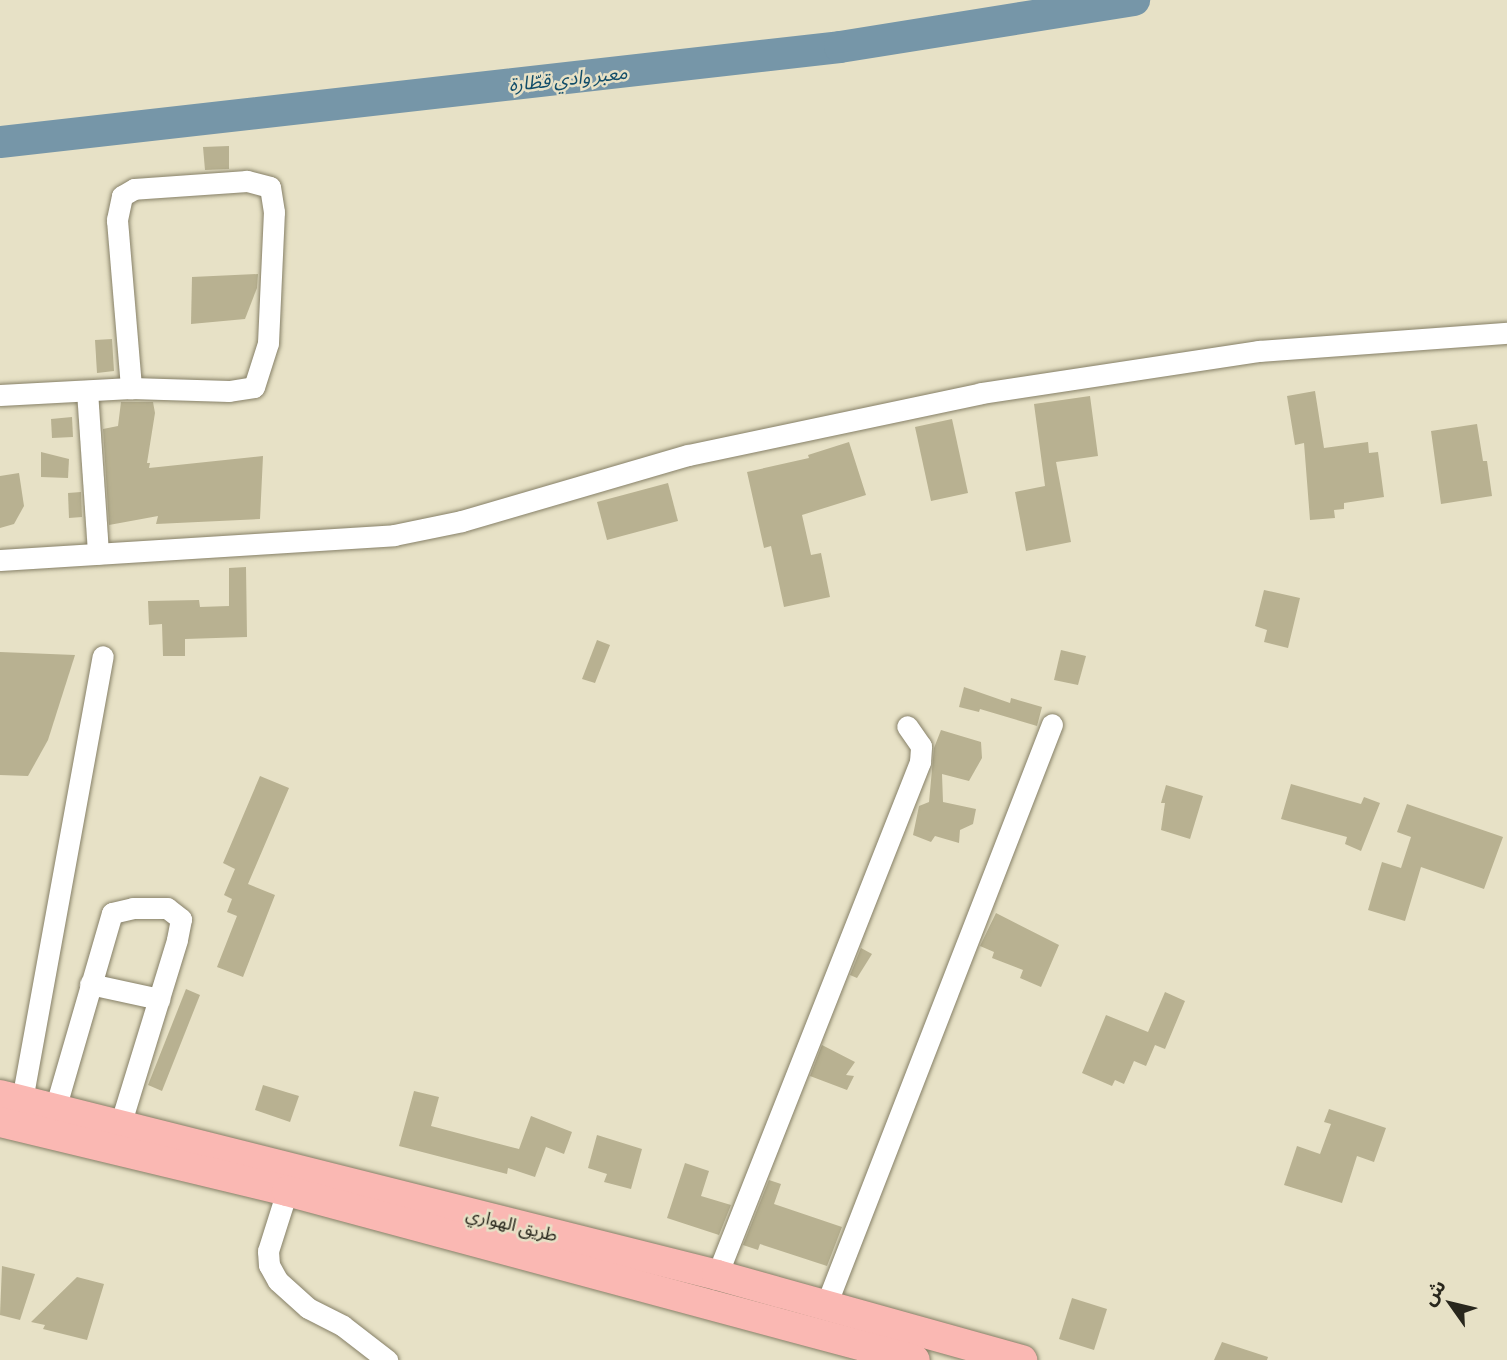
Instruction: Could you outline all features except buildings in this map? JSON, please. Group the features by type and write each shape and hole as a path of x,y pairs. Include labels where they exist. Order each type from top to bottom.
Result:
{"highway":[{"name":"طريق الهواري","path":"11,1097 717,1275 1021,1360"},
{"name":"طريق الهواري","path":"0,1122 287,1191 915,1360"}],"street":[{"path":"0,396 131,388 229,391 254,387 268,343 274,212 270,187 247,181 134,189 122,197 117,220 131,388"},
{"path":"0,560 394,535 462,521 688,455 981,393 1259,351 1507,333"},
{"path":"87,391 98,554"},
{"path":"11,1097 103,656"},
{"path":"826,1305 1052,724"},
{"path":"717,1275 920,762 921,746 907,726"},
{"path":"55,1109 112,913 133,908 167,908 181,919 120,1125"},
{"path":"90,984 159,999"},
{"path":"287,1191 268,1251 269,1265 278,1281 308,1308 343,1326 387,1360"}],"waterway":[{"name":"معبر وادي قطّارة","path":"0,142 840,47 1134,0"}]}
